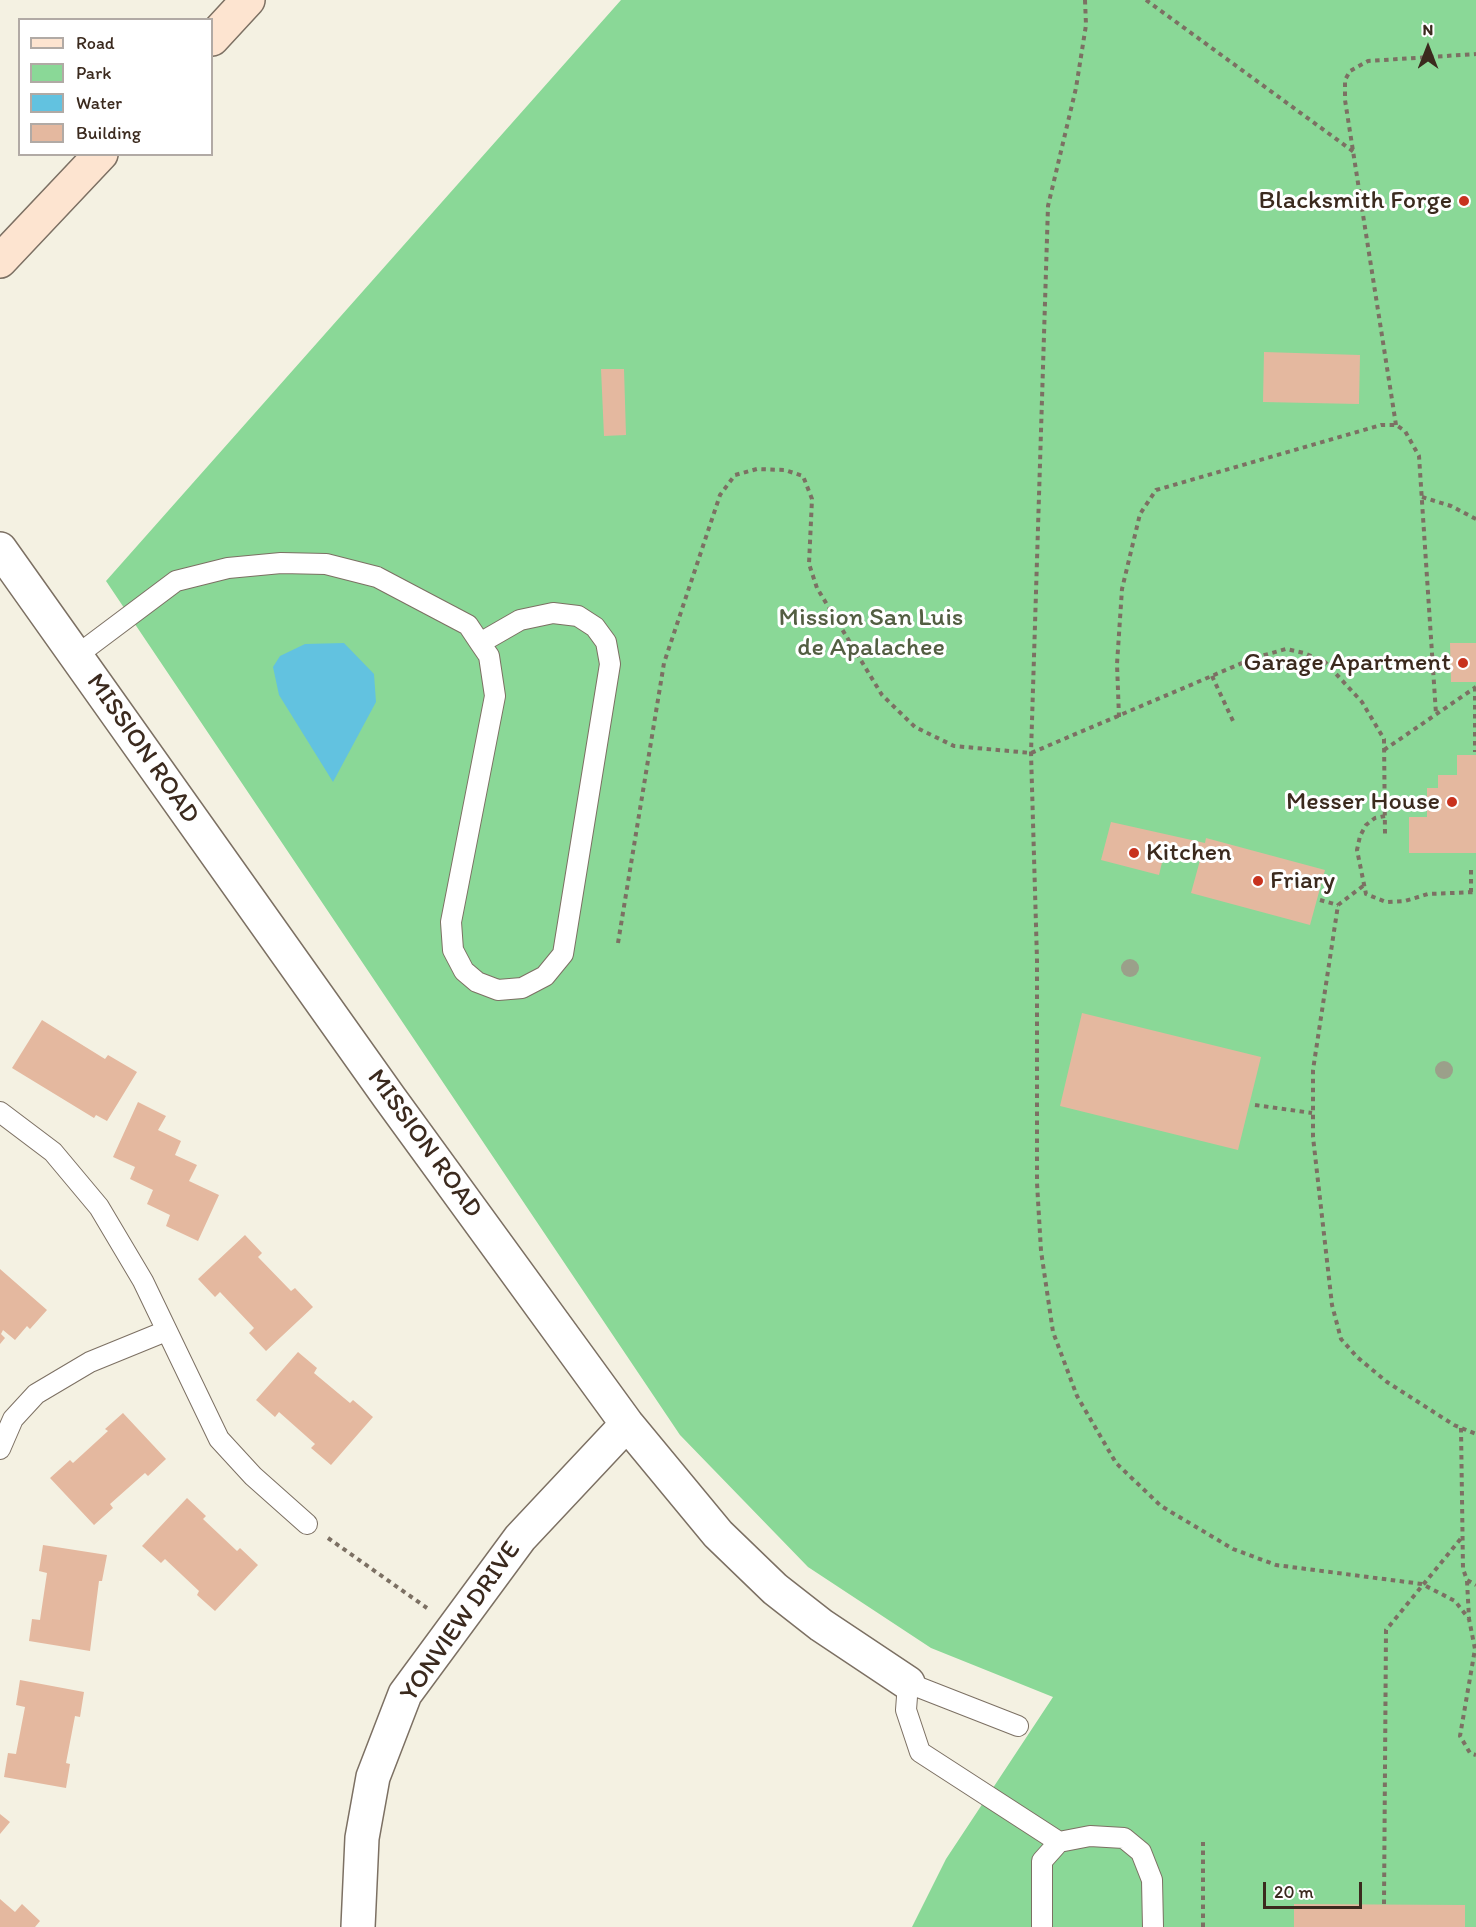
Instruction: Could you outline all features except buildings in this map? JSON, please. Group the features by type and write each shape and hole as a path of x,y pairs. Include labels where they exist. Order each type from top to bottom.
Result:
{"street":[{"path":"213,38 248,0"},
{"path":"0,261 99,156"},
{"name":"MISSION ROAD","path":"0,549 382,1087 627,1424 718,1534 775,1589 821,1625 908,1683"},
{"name":"YONVIEW DRIVE","path":"358,1927 362,1838 373,1777 405,1694 520,1538 627,1424"}],"lane":[{"path":"76,656 176,581 228,568 281,563 326,564 377,577 468,625 480,643 489,656 495,696 451,922 453,950 464,971 477,982 498,990 522,988 545,976 563,954 610,664 606,642 595,627 578,616 553,613 520,620 480,643"},
{"path":"0,1112 53,1152 99,1207 143,1281 219,1439 253,1476 307,1524"},
{"path":"0,1449 13,1419 36,1394 90,1362 166,1331"},
{"path":"1018,1726 908,1683 906,1710 920,1752 1059,1842"},
{"path":"1042,1927 1042,1861 1059,1842 1090,1836 1124,1838 1141,1852 1152,1880 1153,1927"}],"path":[{"path":"1084,0 1086,25 1076,88 1048,206 1031,753 1037,960 1037,1183 1041,1251 1053,1332 1077,1396 1116,1463 1161,1506 1233,1550 1276,1565 1422,1584 1455,1601 1469,1619"},
{"path":"1146,0 1354,152"},
{"path":"1396,425 1345,100 1345,80 1350,71 1368,61 1476,54"},
{"path":"1119,717 1117,664 1122,589 1140,514 1156,490 1381,425 1396,425 1405,431 1419,456 1436,714"},
{"path":"618,943 664,663 720,495 735,475 757,469 785,470 803,476 812,500 809,564 818,588 882,695 915,727 954,746 1031,753 1254,658 1286,649 1304,653 1325,662 1362,702 1384,739 1385,834"},
{"path":"1422,497 1451,506 1476,519"},
{"path":"1212,676 1233,721"},
{"path":"1384,750 1475,687"},
{"path":"1474,752 1475,687"},
{"path":"1385,816 1375,818 1366,825 1360,836 1357,850 1366,894 1386,902 1405,901 1428,894 1474,892 1471,870"},
{"path":"1363,886 1338,905 1313,1070 1312,1113 1332,1305 1341,1339 1357,1357 1387,1382 1461,1428 1476,1434"},
{"path":"1320,900 1338,905"},
{"path":"1255,1105 1312,1113"},
{"path":"1461,1428 1463,1569 1467,1580 1469,1619 1474,1649 1460,1736 1470,1753 1476,1755"},
{"path":"307,1524 453,1627"},
{"path":"1384,1904 1386,1630 1463,1536"},
{"path":"1467,1580 1476,1585"},
{"path":"1203,1842 1203,1927"}],"green space":[{"name":"Mission San Luis de Apalachee","path":"621,0 1476,0 1476,1927 912,1927 946,1859 1053,1697 931,1648 808,1567 680,1435 106,581"}],"water":[{"path":"344,643 374,674 376,702 333,782 279,695 273,667 280,656 305,644"}],"place":[{"name":"Blacksmith Forge","path":"1464,201"},
{"name":"Garage Apartment","path":"1463,663"},
{"name":"Messer House","path":"1452,802"},
{"name":"Kitchen","path":"1134,853"},
{"name":"Friary","path":"1258,881"}]}
